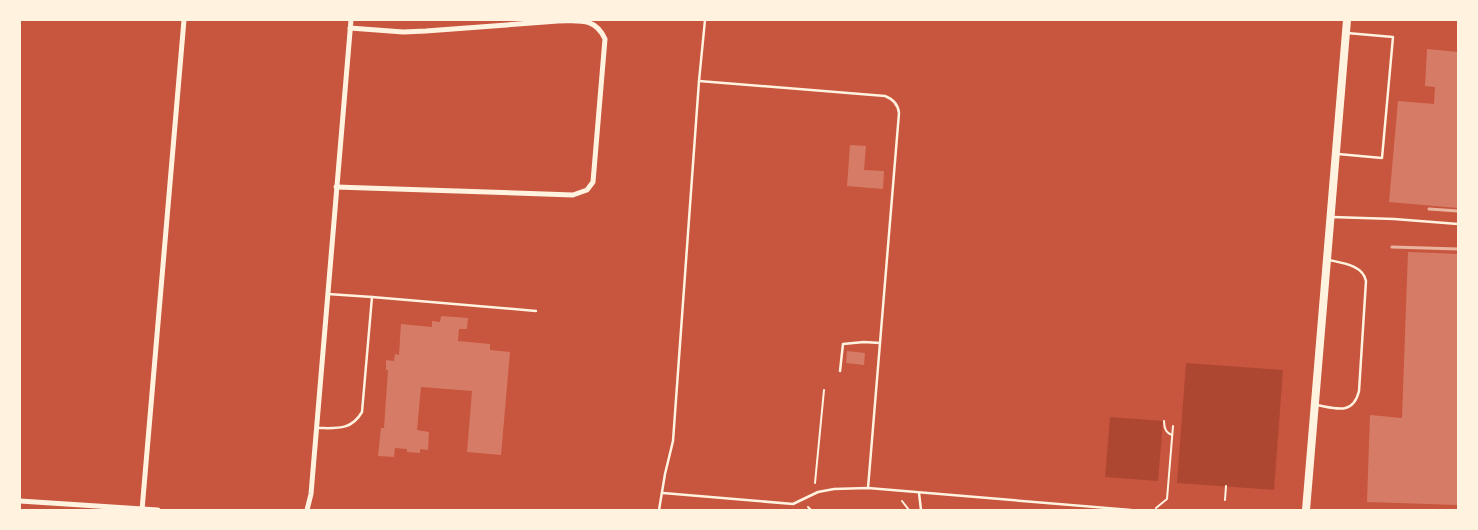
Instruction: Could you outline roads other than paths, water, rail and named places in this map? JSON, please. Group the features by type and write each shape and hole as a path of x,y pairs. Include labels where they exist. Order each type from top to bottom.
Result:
{"main road":[{"path":"1306,510 1347,20"}],"street":[{"path":"142,510 184,20"},
{"path":"308,510 317,428 351,20"},
{"path":"336,187 574,195 587,190 592,182 605,39 600,28 590,22 580,21 418,32 350,28"},
{"path":"20,502 158,510"}],"lane":[{"path":"659,510 673,441 705,20"},
{"path":"1336,154 1382,158 1393,37 1346,33"},
{"path":"699,81 880,95 895,102 898,109 868,488"},
{"path":"1331,217 1458,224"},
{"path":"1315,405 1344,409 1356,401 1359,391 1365,275 1349,264 1327,260"},
{"path":"327,294 536,311"},
{"path":"317,428 346,427 357,420 362,412 372,297"},
{"path":"840,370 843,344 880,343"},
{"path":"663,493 793,504 818,492 834,489 868,488 1131,510"},
{"path":"919,493 921,510"}],"railway":[{"path":"1429,209 1458,211"},
{"path":"1392,247 1458,249"}]}
